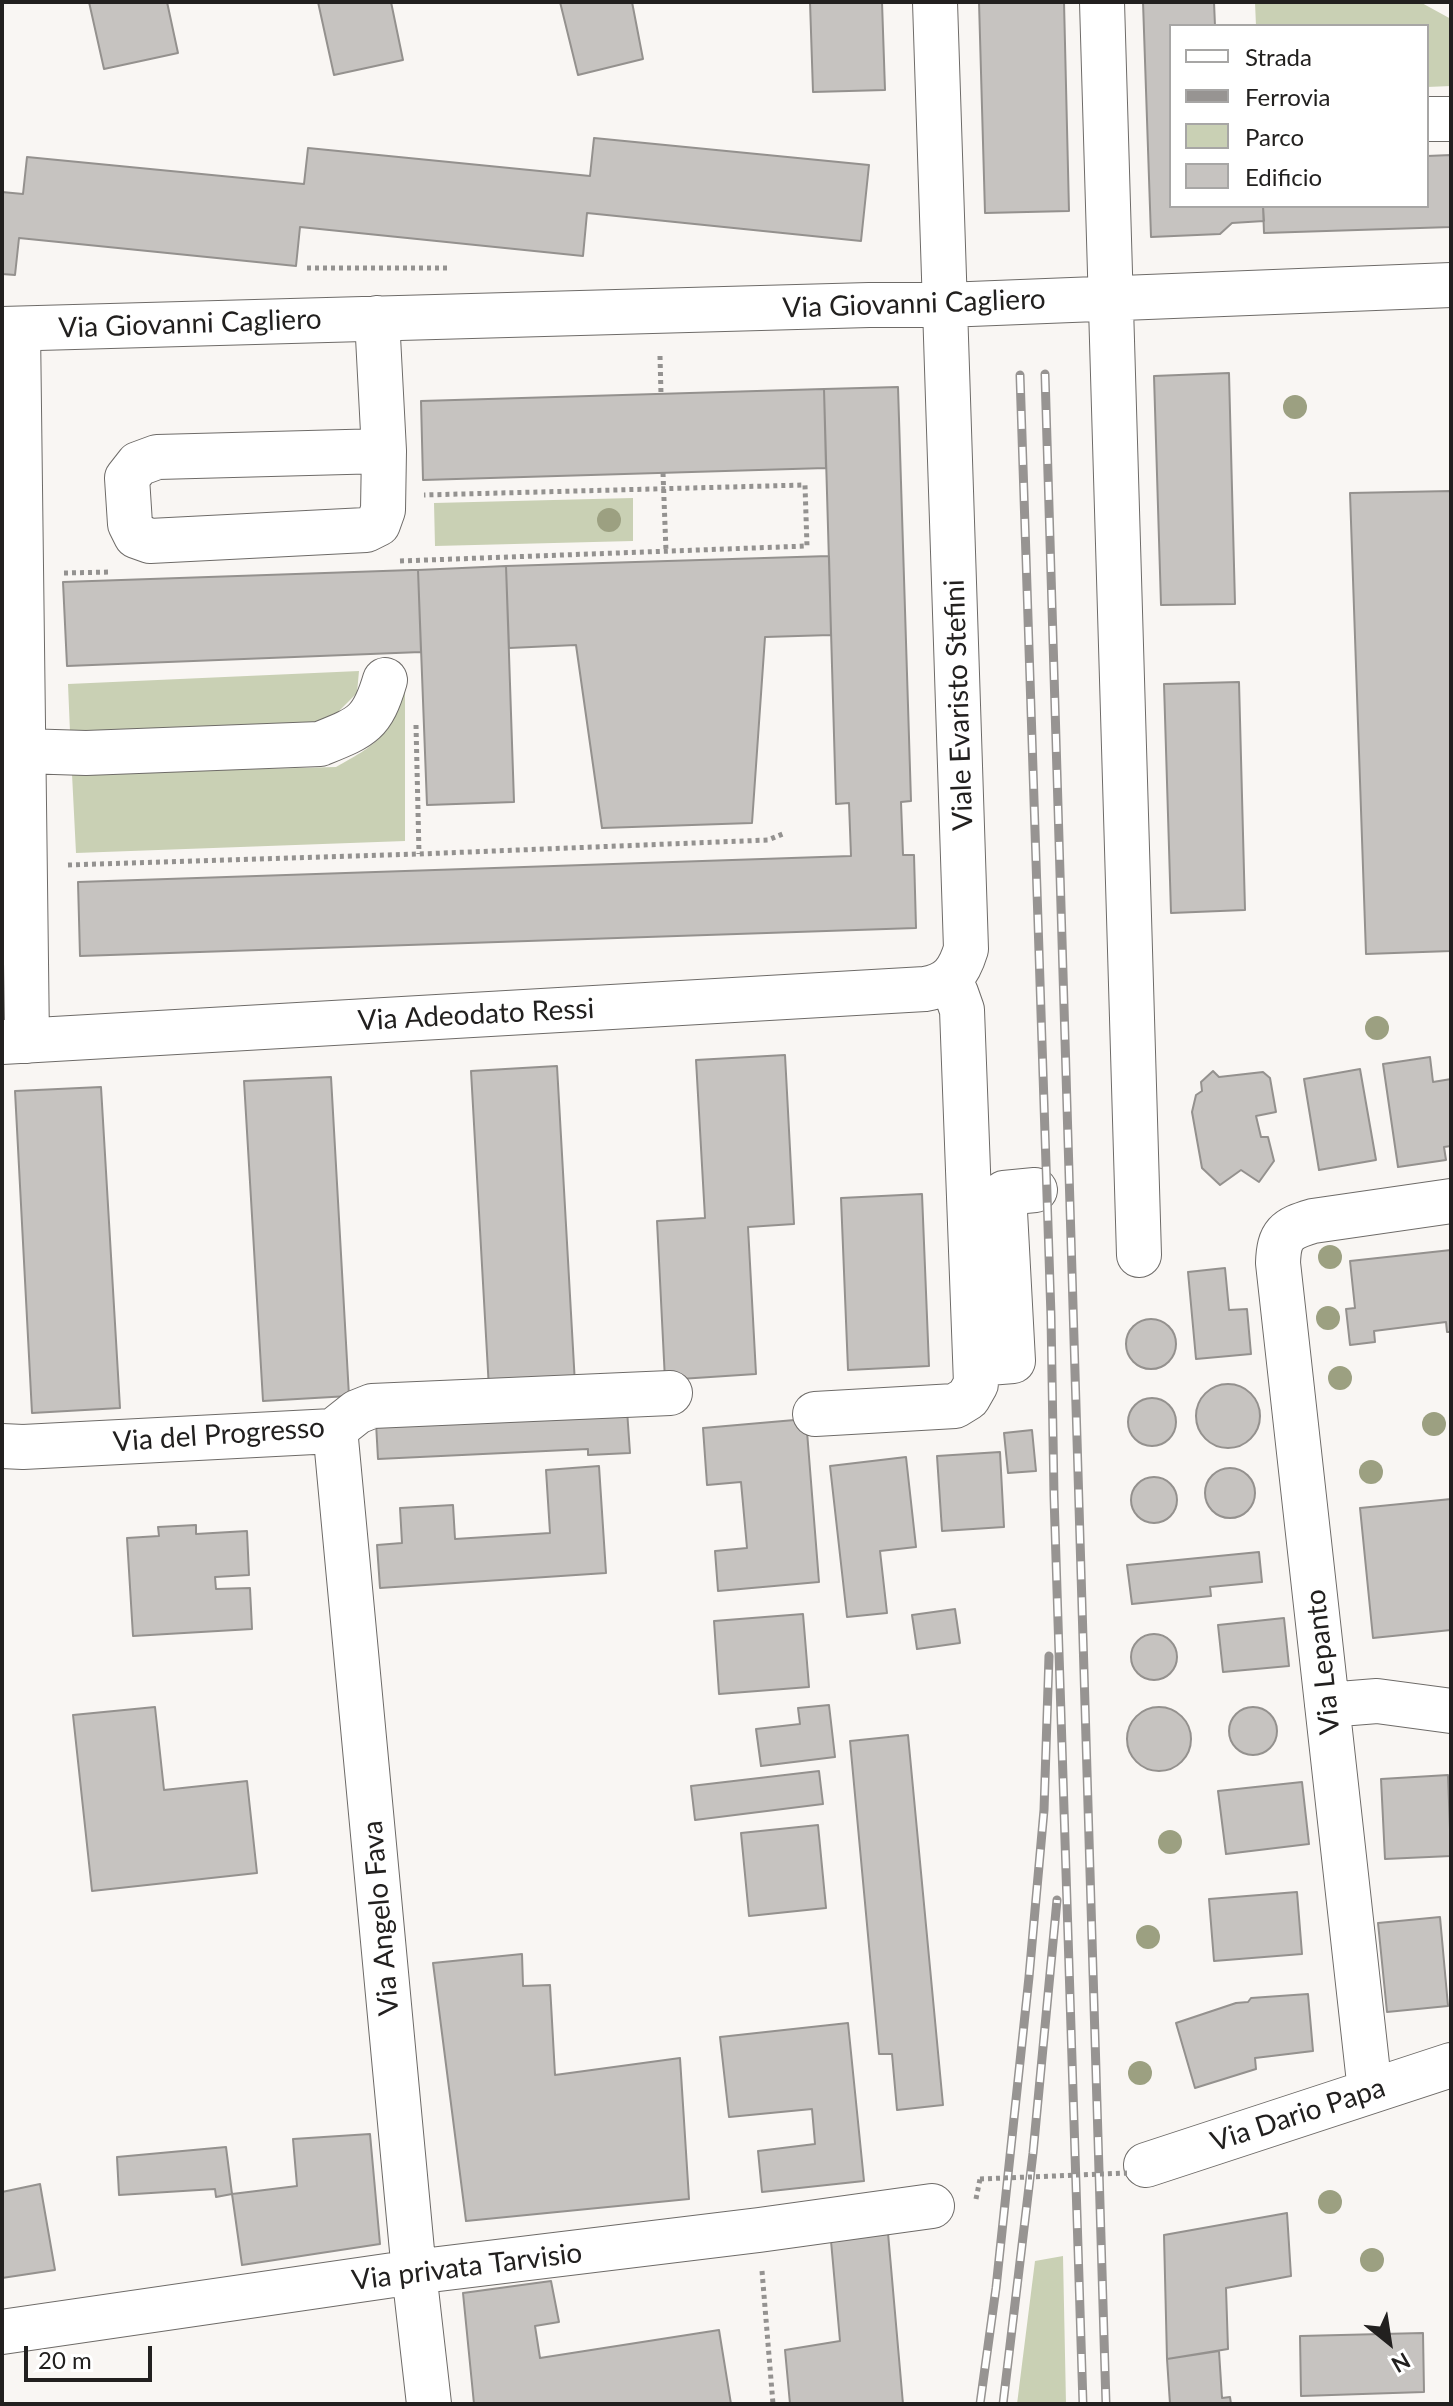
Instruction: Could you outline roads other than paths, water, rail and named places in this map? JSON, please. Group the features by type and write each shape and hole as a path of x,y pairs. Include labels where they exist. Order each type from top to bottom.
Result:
{"street":[{"name":"Viale Evaristo Stefini","path":"935,2 966,949 961,966 949,982"},
{"path":"1102,2 1139,1255"},
{"path":"1429,119 1451,119"},
{"name":"Via Giovanni Cagliero","path":"10,329 945,305 1451,285"},
{"path":"377,318 384,451 383,510 378,524 366,530 150,541 136,536 130,524 127,478 138,464 157,457 384,451"},
{"path":"10,329 26,573 15,1042"},
{"path":"23,751 86,753 320,744 355,730 377,708 385,680"},
{"path":"815,1414 950,1406 961,1403 972,1381 962,1010 949,982"},
{"name":"Via Adeodato Ressi","path":"15,1042 925,989 949,982"},
{"path":"972,1381 1013,1361 1004,1193 1035,1190"},
{"name":"Via Lepanto","path":"1370,2091 1278,1263 1279,1247 1284,1234 1313,1221 1451,1201"},
{"name":"Via del Progresso","path":"2,1446 333,1431 357,1412 372,1406 670,1393"},
{"name":"Via Angelo Fava","path":"333,1431 429,2404"},
{"path":"1327,1705 1377,1701 1451,1711"},
{"name":"Via Dario Papa","path":"1136,2169 1451,2065"},
{"name":"Via privata Tarvisio","path":"2,2332 414,2272 932,2206"}],"railway":[{"path":"1045,374 1106,2404"},
{"path":"1020,375 1083,2404"},
{"path":"980,2404 996,2288 1029,1977 1044,1810 1049,1656"},
{"path":"1003,2404 1033,2153 1057,1900"}]}
